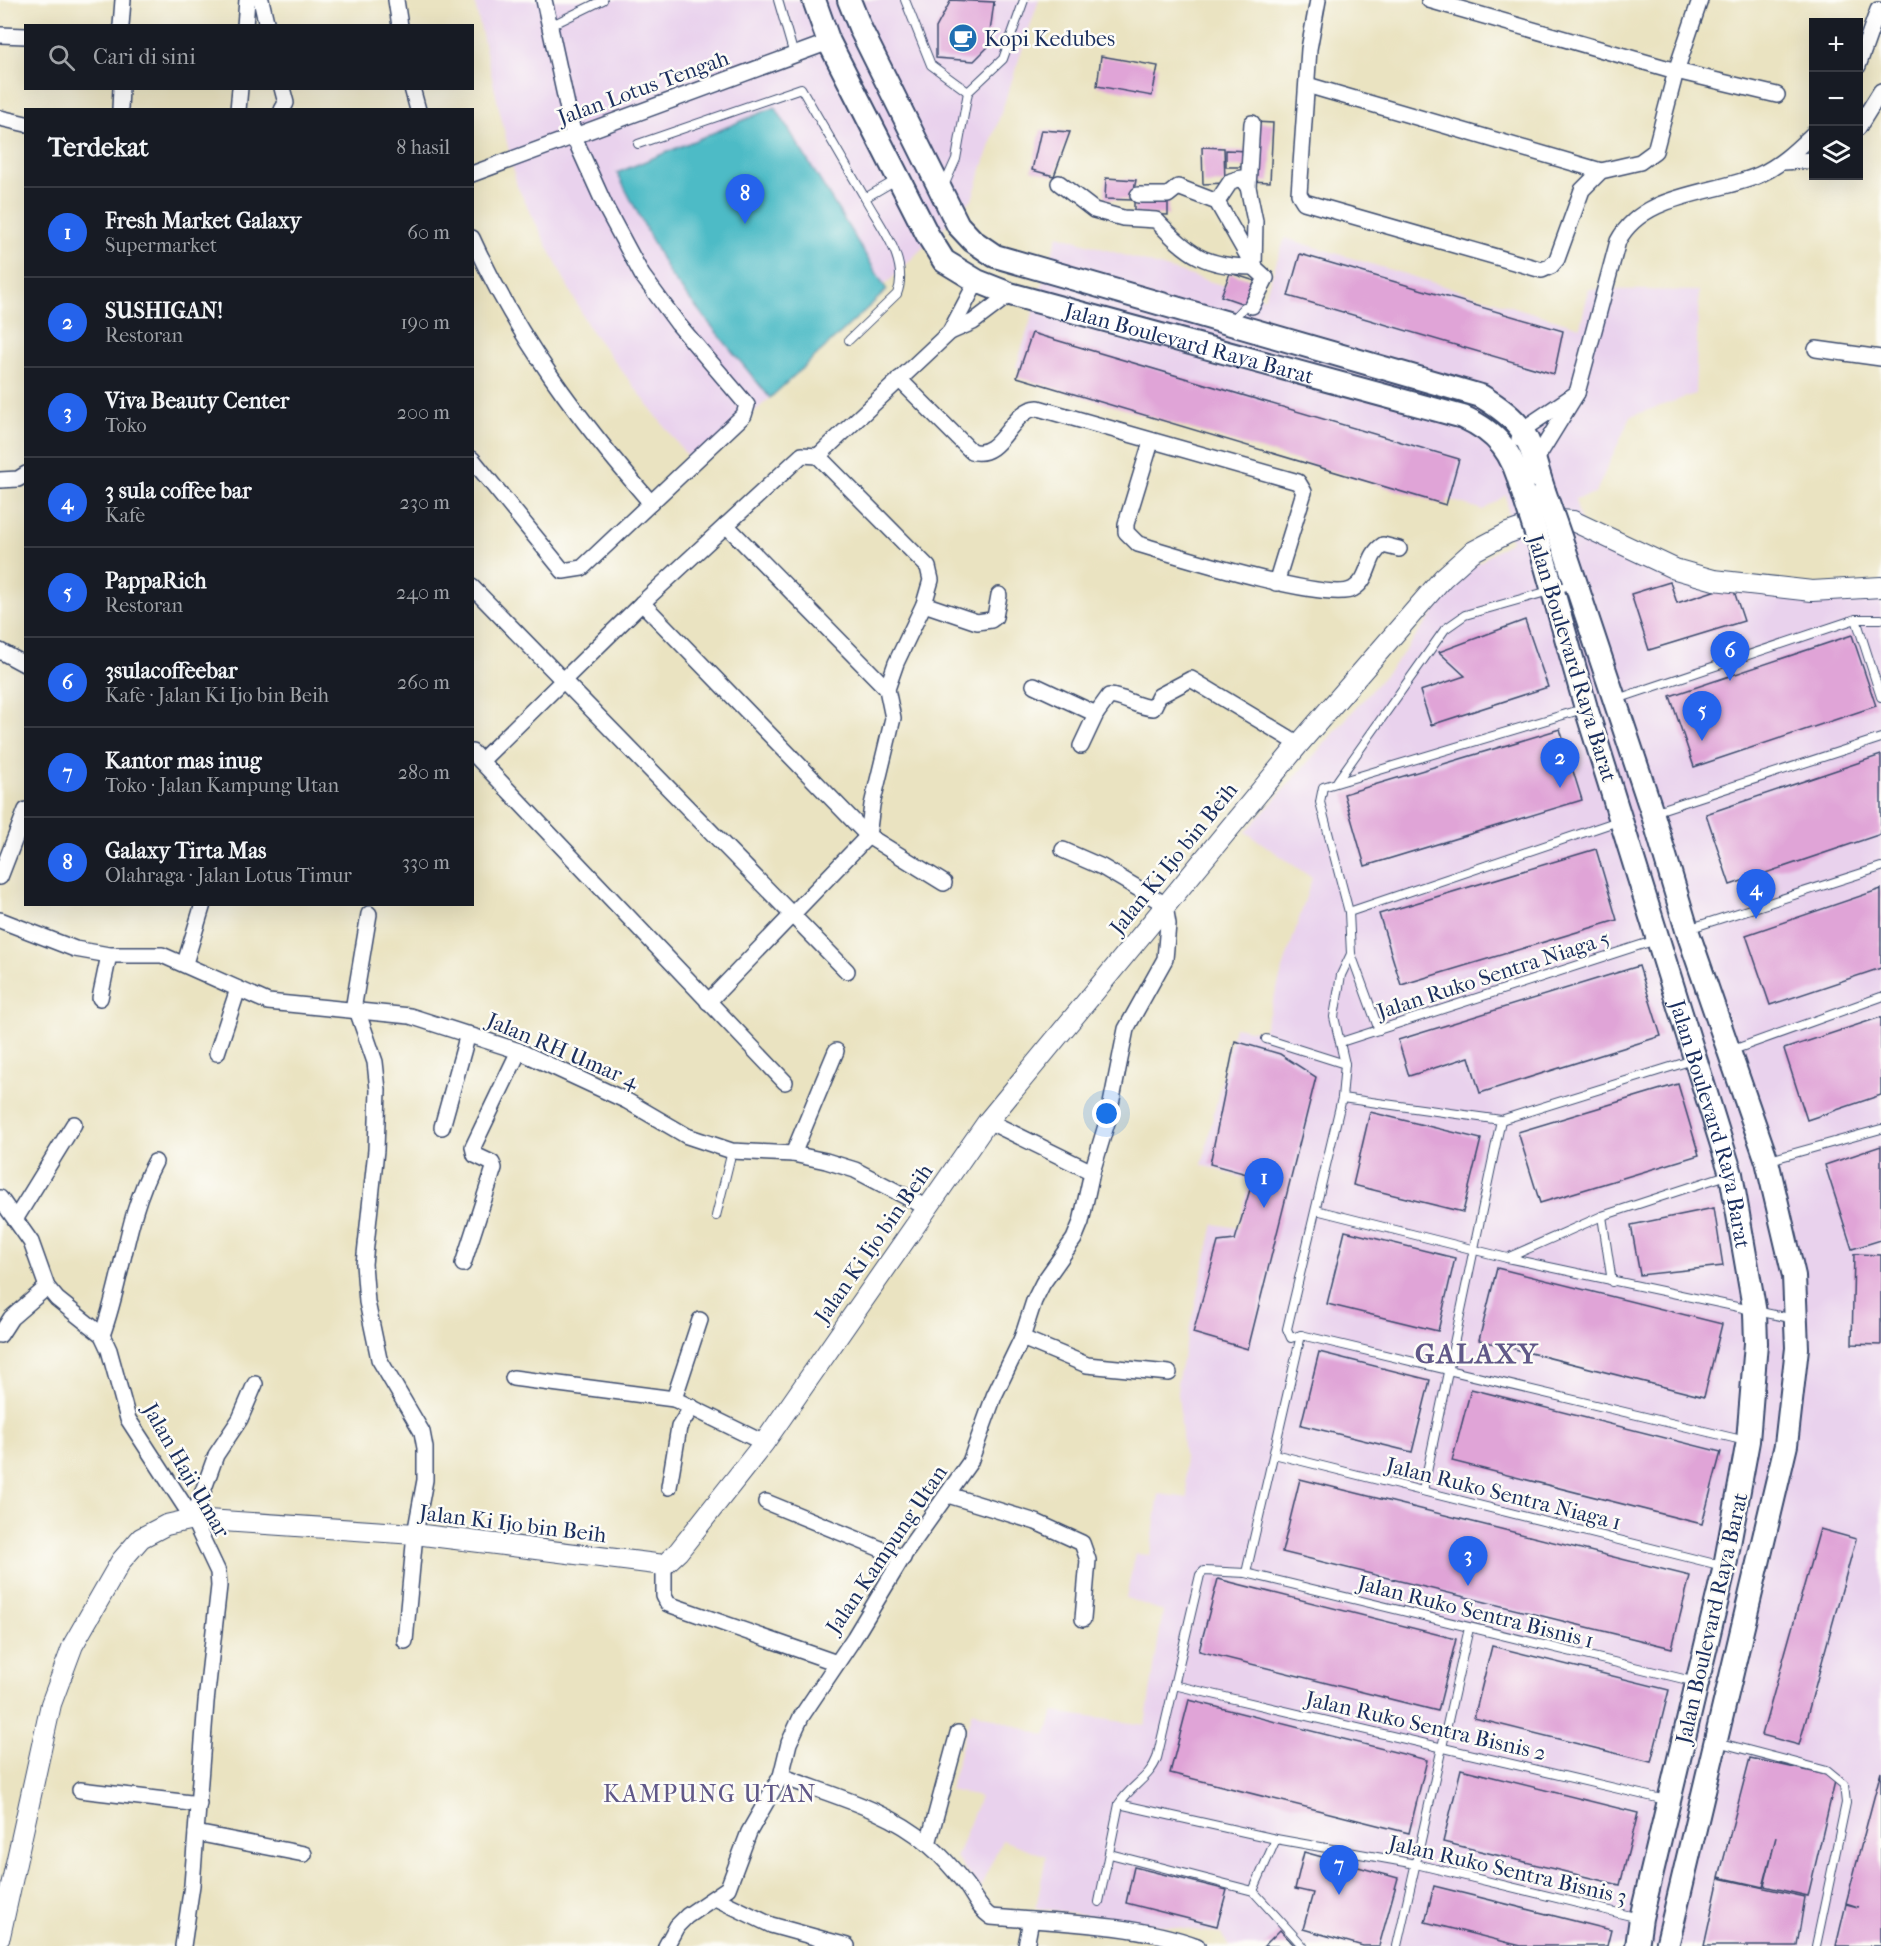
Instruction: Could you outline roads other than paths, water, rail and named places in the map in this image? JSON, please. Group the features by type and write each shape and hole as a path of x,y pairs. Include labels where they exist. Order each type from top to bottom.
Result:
{"main road":[{"name":"Jalan Boulevard Raya Barat","path":"814,0 829,42 927,234 944,261 977,280 1010,294 1463,417 1479,424 1526,463"},
{"name":"Jalan Boulevard Raya Barat","path":"849,0 861,30 958,225 973,241 995,256 1481,396 1507,411 1522,430 1526,463 1533,490 1540,549 1563,633 1731,1174 1755,1313 1756,1343 1748,1441 1725,1566 1641,1918 1637,1946"},
{"path":"1281,369 1289,340"},
{"name":"Jalan Boulevard Raya Barat","path":"1533,490 1565,551 1616,700 1687,930 1767,1161 1794,1276 1797,1348 1786,1445 1669,1936"},
{"path":"1563,633 1590,623"},
{"path":"1657,939 1687,930"},
{"path":"1641,1918 1669,1936"}],"street":[{"path":"121,24 123,0"},
{"path":"245,24 247,0"},
{"path":"261,0 267,24"},
{"path":"396,0 400,24"},
{"path":"474,461 563,570 573,571 582,568 744,415 747,405 678,324 642,275 606,208 574,137 544,0"},
{"path":"1318,0 1309,49 1299,194 1304,202 1542,270 1551,266 1557,259 1582,190 1601,171"},
{"path":"1429,0 1676,71 1777,95"},
{"path":"1307,85 1601,171 1640,162 1655,151 1676,71 1700,0"},
{"path":"1863,52 1879,9"},
{"path":"0,35 24,36"},
{"name":"Jalan Lotus Tengah","path":"474,173 829,42"},
{"path":"120,108 121,90"},
{"path":"238,108 240,90"},
{"path":"283,90 286,103 283,108"},
{"path":"413,90 417,108"},
{"path":"1859,126 1881,91"},
{"path":"0,118 24,124"},
{"path":"1252,123 1248,188 1255,221 1254,267"},
{"path":"1526,463 1577,393 1618,241 1624,229 1636,216 1659,206 1758,175 1783,162 1809,138"},
{"path":"1783,162 1809,160"},
{"path":"1217,202 1231,181 1241,178 1248,188"},
{"path":"1059,183 1094,210 1123,218 1156,220 1182,247 1215,265 1254,267"},
{"path":"1138,195 1168,195 1178,187 1217,202 1254,267 1266,278 1252,306"},
{"path":"474,242 538,360 608,454 651,503"},
{"path":"784,1082 477,756 564,681 642,603 802,456 818,456 950,332 977,280"},
{"path":"950,332 973,322 1010,294"},
{"path":"1816,349 1881,358"},
{"path":"899,380 971,451 976,453 990,449 1025,410 1033,408 1298,482 1304,492 1276,583"},
{"path":"1522,430 1577,393"},
{"path":"1151,442 1126,524 1126,532 1138,544 1276,583 1351,591 1364,581 1376,549 1387,544 1399,549"},
{"path":"708,1002 868,836 872,805 893,718 887,689 896,663 924,604 931,580 928,567 818,456"},
{"path":"0,480 18,479 24,475"},
{"name":"Jalan Ki Ijo bin Beih","path":"0,1936 51,1704 73,1645 121,1561 141,1538 166,1525 193,1519 415,1534 664,1565 678,1552 764,1443 988,1121 1299,744 1443,578 1472,552 1508,533 1548,519 1573,521 1675,569 1714,580 1812,591 1881,587"},
{"path":"726,525 887,689"},
{"path":"474,589 847,971"},
{"path":"924,604 977,622 985,622 995,617 999,595"},
{"path":"642,603 868,836 944,883"},
{"path":"0,651 24,663"},
{"path":"1082,746 1096,714 1109,696 1121,696 1133,705 1153,708 1159,696 1191,679 1299,744"},
{"path":"1034,685 1096,714"},
{"path":"0,877 24,815"},
{"path":"1063,850 1102,867 1166,906"},
{"path":"185,963 202,906"},
{"name":"Jalan Kampung Utan","path":"666,1946 676,1926 728,1888 749,1832 781,1776 789,1743 801,1716 903,1558 970,1462 994,1396 1022,1338 1043,1282 1067,1252 1082,1222 1092,1172 1108,1119 1126,1029 1165,959 1168,924 1166,906"},
{"path":"369,914 355,1010 375,1062 378,1090 376,1150 364,1264 366,1294 379,1359 422,1432 425,1448 425,1480 415,1534 405,1641"},
{"name":"Jalan RH Umar 4","path":"0,920 61,945 109,955 162,955 185,963 238,989 282,1005 410,1016 468,1034 519,1051 627,1101 687,1136 732,1151 793,1154 855,1170 926,1208"},
{"path":"100,998 109,955"},
{"path":"217,1053 238,989"},
{"path":"442,1127 468,1034"},
{"path":"463,1264 494,1168 492,1163 475,1155 473,1147 519,1051"},
{"path":"793,1154 836,1051"},
{"path":"988,1121 1092,1172"},
{"path":"16,1218 74,1124"},
{"path":"0,1198 31,1242 47,1287 57,1299 102,1335 115,1301 123,1256 145,1180 155,1162"},
{"path":"0,1335 11,1318 47,1287"},
{"path":"674,1399 700,1320"},
{"name":"Jalan Haji Umar","path":"102,1335 109,1350 128,1419 146,1443 193,1519 218,1572 219,1586 206,1702 192,1885 183,1946"},
{"path":"1022,1338 1087,1365 1169,1373"},
{"path":"513,1378 674,1399 764,1443"},
{"path":"193,1519 216,1455 240,1419 255,1384"},
{"path":"669,1487 679,1427 692,1407"},
{"path":"948,1495 1036,1522 1082,1543 1088,1560 1083,1619"},
{"path":"766,1502 903,1558"},
{"path":"664,1565 664,1596 668,1604 837,1663"},
{"path":"928,1844 958,1733"},
{"path":"781,1776 881,1814 928,1844 966,1885 986,1914 992,1917 1165,1936 1197,1946"},
{"path":"80,1790 199,1803"},
{"path":"195,1833 304,1854"},
{"path":"715,1898 771,1925 847,1946"},
{"path":"1026,1946 1031,1920"}],"lane":[{"path":"550,26 603,0"},
{"path":"778,0 794,55"},
{"path":"904,0 931,65 968,92"},
{"path":"942,192 956,159 968,92 1003,59 1024,0"},
{"path":"638,144 801,88 894,250 899,267 897,294 849,340"},
{"path":"865,198 900,178"},
{"path":"1230,322 1244,307 1252,306"},
{"path":"1338,780 1445,630 1465,615 1576,583"},
{"path":"1616,700 1856,618 1881,619"},
{"path":"1856,618 1881,697"},
{"path":"1379,1030 1351,954 1349,912 1320,801 1323,787 1338,780 1586,708"},
{"path":"1652,812 1881,738"},
{"path":"1349,912 1622,820"},
{"path":"1687,930 1881,867"},
{"name":"Jalan Ruko Sentra Niaga 5","path":"1341,1042 1657,939"},
{"path":"1351,954 1341,975 1334,1017 1344,1064 1342,1098 1287,1329 1291,1338 1301,1335 1748,1441"},
{"path":"1729,1052 1881,997"},
{"path":"1266,1039 1344,1064"},
{"path":"1342,1098 1501,1120 1697,1059"},
{"path":"1422,1491 1501,1120"},
{"path":"1767,1161 1881,1129"},
{"path":"716,1216 732,1151"},
{"path":"1507,1258 1602,1216 1731,1174"},
{"path":"1316,1210 1507,1258 1796,1320"},
{"path":"1602,1216 1612,1282"},
{"path":"1246,1574 1301,1335"},
{"name":"Jalan Ruko Sentra Niaga 1","path":"1274,1454 1725,1566"},
{"name":"Jalan Ruko Sentra Bisnis 1","path":"1174,1685 1201,1572 1208,1570 1246,1574 1698,1683"},
{"path":"1397,1946 1469,1628"},
{"path":"1098,1902 1119,1803 1125,1794 1154,1767 1174,1685"},
{"name":"Jalan Ruko Sentra Bisnis 2","path":"1174,1685 1670,1801"},
{"path":"1716,1742 1827,1771 1844,1785 1846,1803 1816,1946"},
{"name":"Jalan Ruko Sentra Bisnis 3","path":"1119,1803 1276,1839 1416,1864 1641,1918"},
{"path":"1253,1892 1276,1839"},
{"path":"1110,1854 1253,1892 1303,1946"}],"water":[{"path":"775,107 887,290 770,398 670,275 617,173"}],"place":[{"name":"Kopi Kedubes","path":"963,38"},
{"name":"Galaxy Tirta Mas","path":"745,224"},
{"name":"3sulacoffeebar","path":"1730,681"},
{"name":"PappaRich","path":"1702,741"},
{"name":"SUSHIGAN!","path":"1560,788"},
{"name":"3 sula coffee bar","path":"1756,919"},
{"name":"Fresh Market Galaxy","path":"1264,1208"},
{"name":"Viva Beauty Center","path":"1468,1586"},
{"name":"Kantor mas inug","path":"1339,1895"}],"district":[{"name":"GALAXY","path":"1477,1353"},
{"name":"KAMPUNG UTAN","path":"710,1794"}]}
